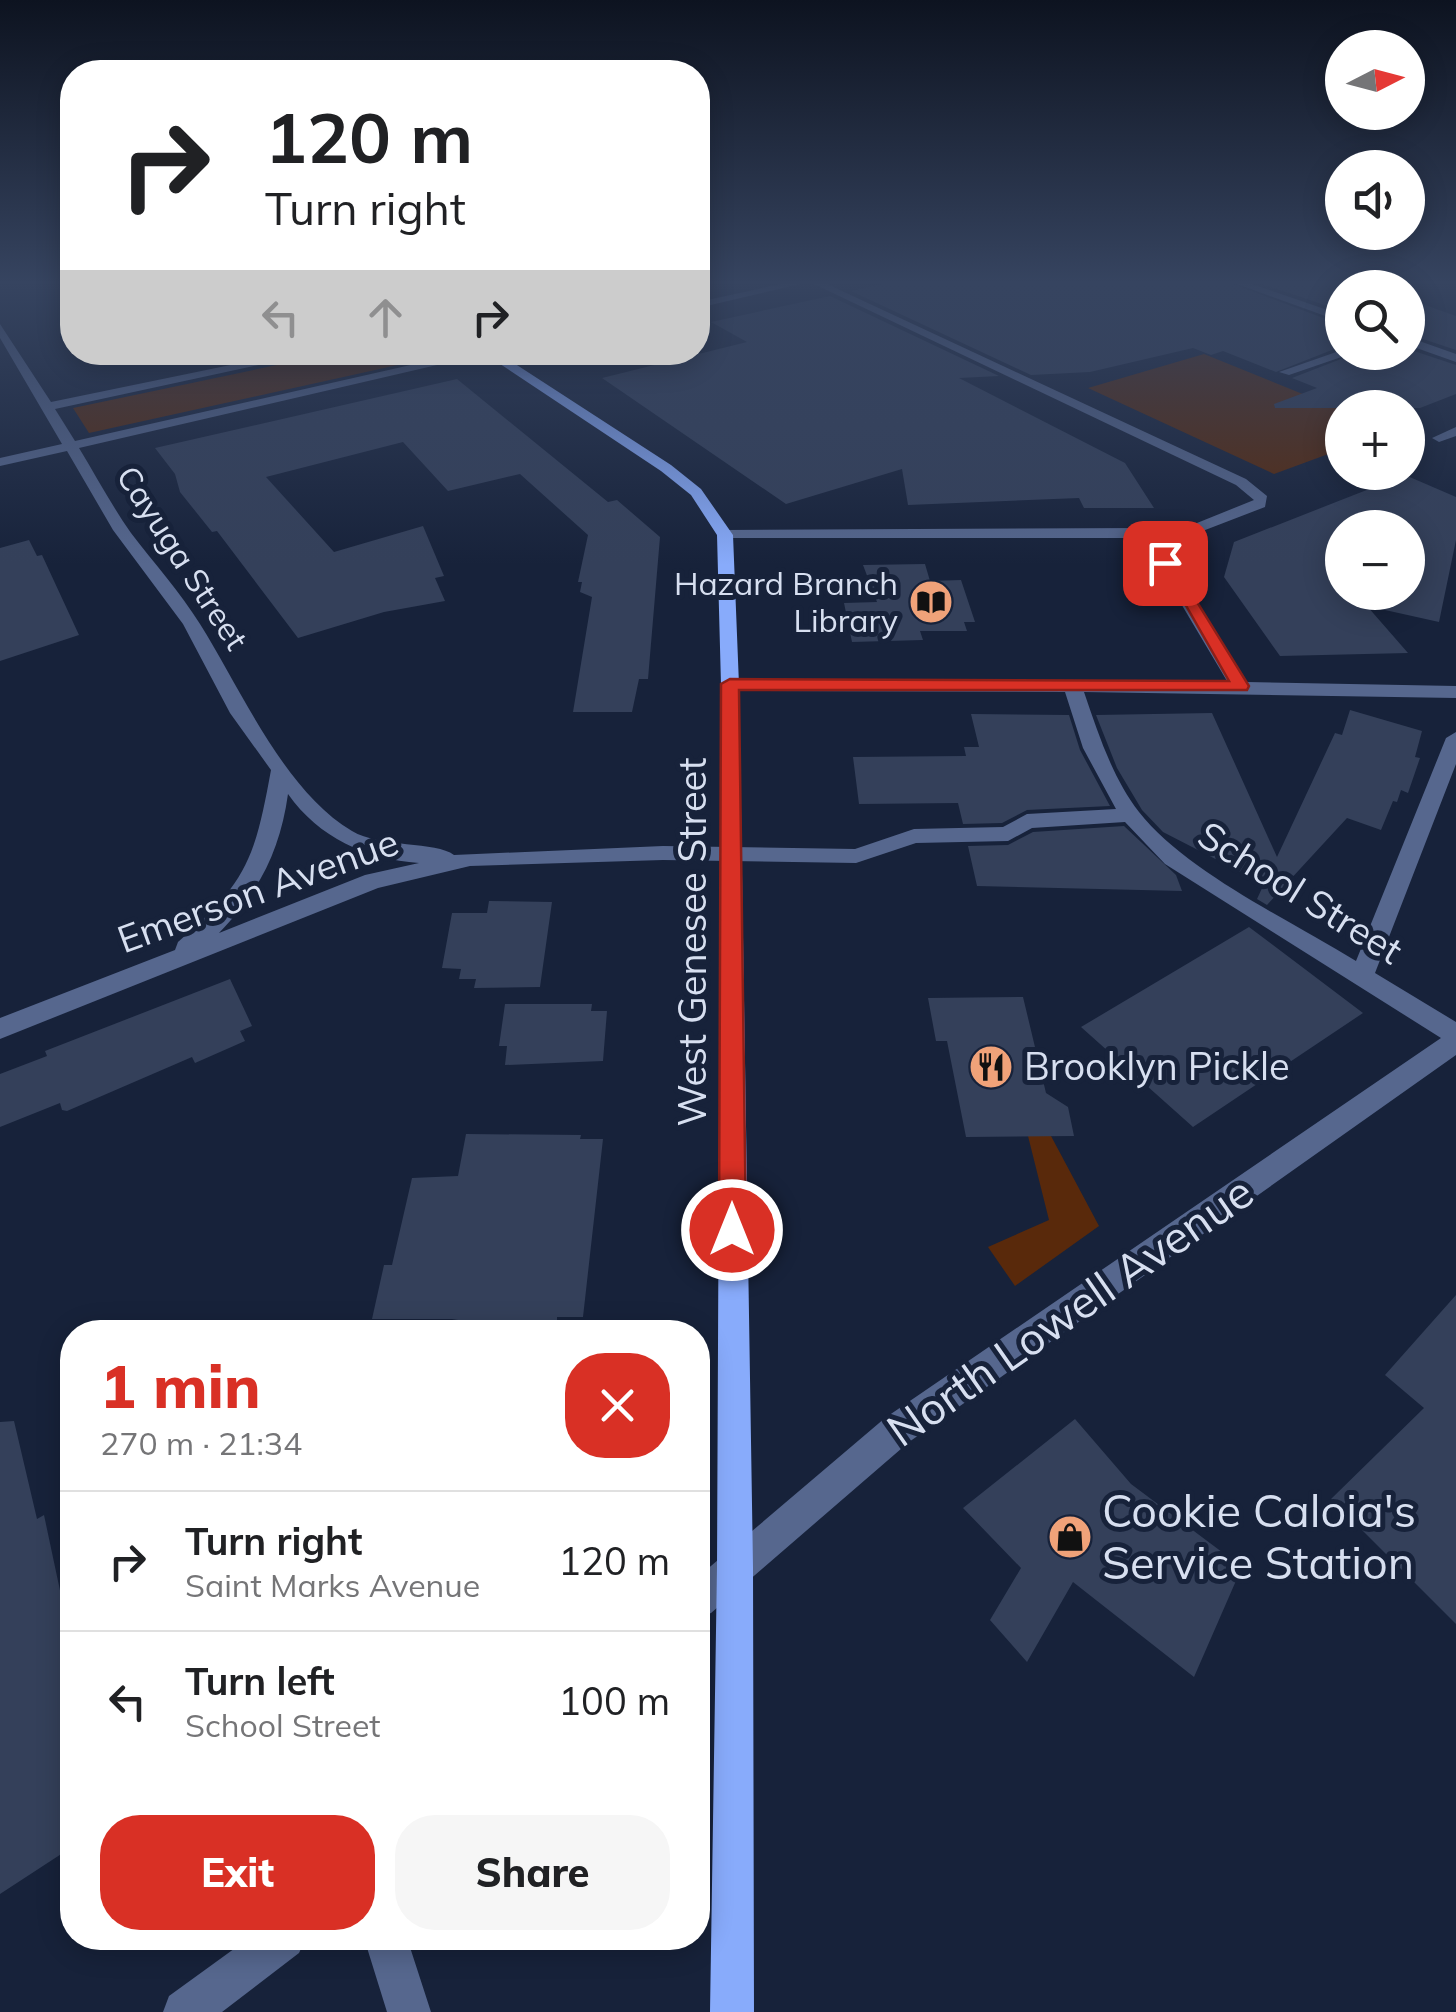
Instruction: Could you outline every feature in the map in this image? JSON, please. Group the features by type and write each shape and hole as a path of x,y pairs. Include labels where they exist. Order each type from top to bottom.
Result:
{"main road":[{"path":"527,378 666,468 696,492 725,535"},
{"name":"West Genesee Street","path":"725,535 730,684 735,1567 732,2012"}],"street":[{"name":"Cayuga Street","path":"30,378 121,530 191,623 240,713 308,807 346,838 398,854 470,858"},
{"path":"48,407 188,378"},
{"path":"0,462 373,378"},
{"path":"725,535 1194,529 1245,513 1262,499 1241,482 1019,378"},
{"path":"1439,438 1456,430"},
{"path":"1146,532 1240,686"},
{"path":"730,684 1240,686 1456,692"},
{"name":"School Street","path":"1073,686 1093,748 1130,814 1172,860 1456,1038"},
{"path":"1362,978 1456,738"},
{"path":"168,962 225,916 248,890 272,839 281,771"},
{"name":"Emerson Avenue","path":"0,1030 374,882 470,858 729,853 856,856 914,836 1008,834 1027,820 1130,814"},
{"name":"North Lowell Avenue","path":"710,1589 897,1430 1456,1038"},
{"path":"185,2012 268,1950"},
{"path":"390,1950 409,2012"}],"shaded area":[{"path":"216,378 339,378 89,433 73,408"},
{"path":"1122,378 1263,378 1325,403 1325,455 1274,474 1088,388"},
{"path":"1028,1136 1051,1136 1099,1226 1015,1286 988,1247 1049,1220"}],"building":[{"path":"602,378 961,378 1125,463 1154,508 1084,508 1079,498 908,505 902,469 786,504"},
{"path":"1292,378 1456,378 1456,394 1425,406 1425,390 1325,390 1325,408 1275,408 1274,404 1317,388"},
{"path":"457,379 608,502 617,500 660,537 648,679 639,679 632,712 573,712 592,597 580,592 582,582 578,582 588,535 520,474 448,491 403,442 266,477 334,552 423,526 444,576 435,578 445,601 384,612 298,638 217,531 212,532 180,492 175,474 155,448"},
{"path":"1425,484 1456,497 1456,540 1439,622 1385,610 1425,610 1425,510 1325,510 1325,610 1370,610 1408,653 1280,656 1224,577 1234,542 1367,490 1425,490"},
{"path":"29,540 37,556 42,555 79,635 0,661 0,548"},
{"name":"Hazard Branch Library","path":"925,564 930,581 961,580 975,622 964,622 967,631 920,631 923,640 852,642 844,603 877,602 863,565"},
{"path":"1350,710 1422,731 1415,757 1420,758 1408,793 1401,790 1381,830 1347,818 1288,882 1297,901 1279,892 1267,905 1257,899 1264,884 1163,832 1142,810 1117,768 1096,715 1212,713 1277,857 1335,733 1342,735"},
{"path":"971,714 1069,715 1080,750 1110,806 1027,810 1002,823 963,824 958,803 859,804 853,757 966,756 964,747 979,747"},
{"path":"1124,826 1176,875 1182,891 977,886 968,846 1008,845 1033,832"},
{"path":"489,901 552,902 540,987 474,988 476,979 459,979 461,969 442,968 452,913 487,913"},
{"path":"1249,927 1363,1013 1193,1127 1081,1027"},
{"path":"230,979 252,1026 240,1031 245,1041 195,1063 192,1057 67,1111 62,1110 60,1103 0,1127 0,1074 47,1056 45,1051"},
{"path":"1023,997 1046,1093 1068,1107 1074,1136 966,1137 947,1041 936,1041 928,998"},
{"path":"505,1004 592,1004 591,1011 607,1011 603,1061 505,1065 507,1046 499,1046"},
{"path":"466,1134 581,1135 580,1139 603,1139 583,1317 372,1319 384,1265 392,1265 412,1178 458,1176"},
{"path":"1456,1295 1456,1624 1331,1499 1424,1408 1385,1375"},
{"path":"1075,1419 1131,1484 1242,1567 1194,1677 1073,1582 1027,1662 990,1620 1021,1568 963,1508"},
{"path":"14,1421 37,1519 44,1515 60,1590 60,1855 0,1894 0,1422"}],"place":[{"name":"Hazard Branch Library","path":"931,602"},
{"name":"Brooklyn Pickle","path":"991,1067"},
{"name":"Cookie Caloia's Service Station","path":"1070,1537"}],"route":[{"path":"732,1230 730,684 1240,686 1165,563"}]}
